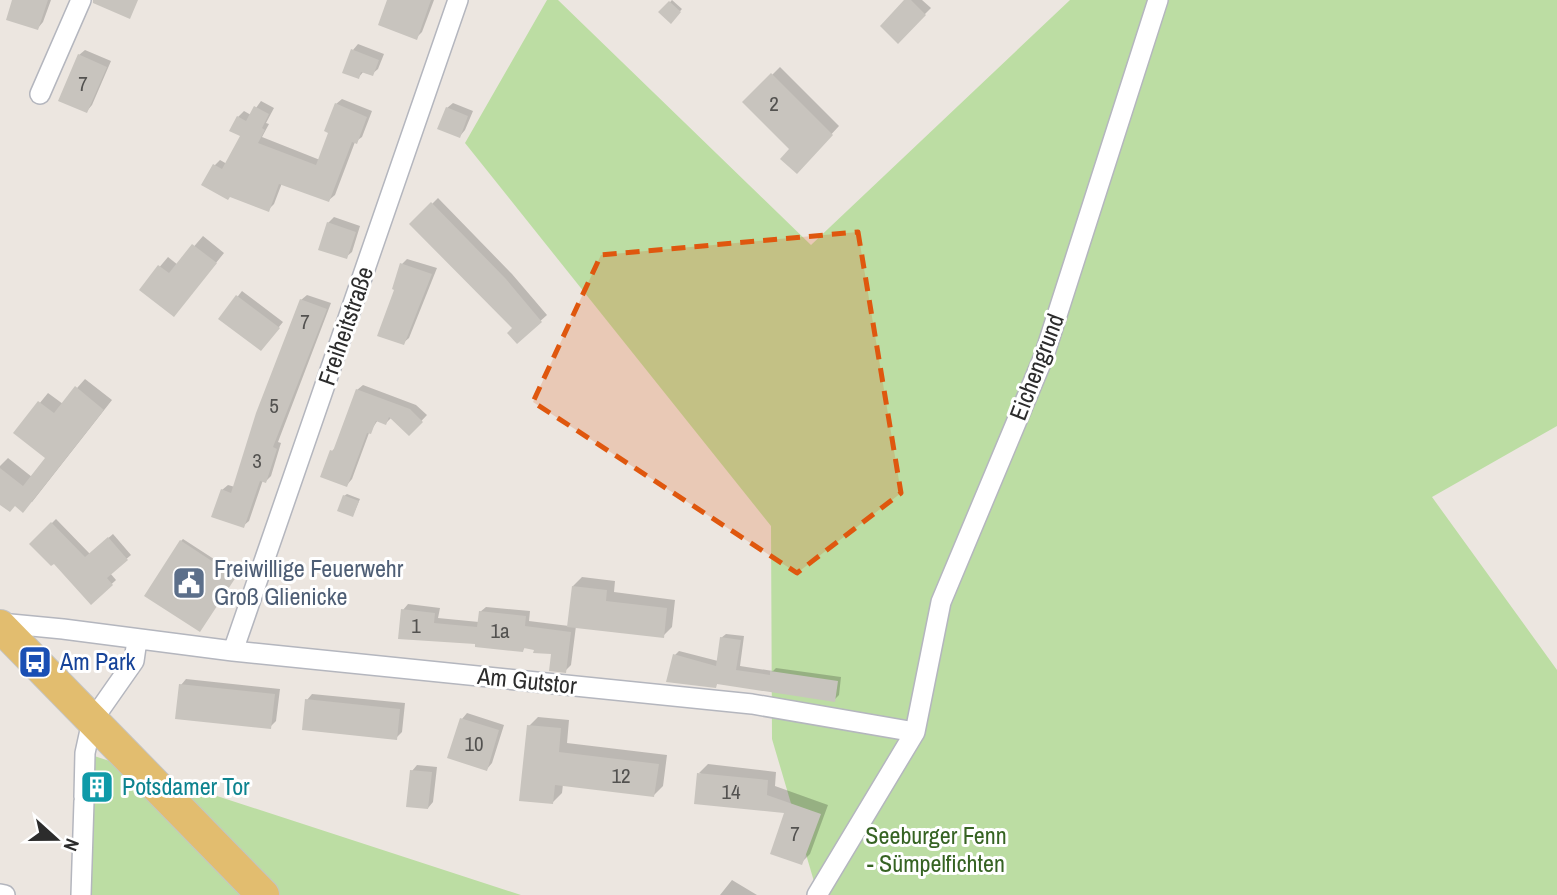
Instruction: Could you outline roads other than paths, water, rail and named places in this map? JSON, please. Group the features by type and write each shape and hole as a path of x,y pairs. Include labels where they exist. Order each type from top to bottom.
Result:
{"main road":[{"path":"0,625 263,895"}],"street":[{"path":"40,93 81,0"},
{"name":"Eichengrund","path":"817,895 915,732 941,602 1044,356 1158,0"},
{"name":"Freiheitstraße","path":"233,651 461,2"},
{"name":"Am Gutstor","path":"0,625 64,629 233,651 752,704 915,732"},
{"path":"81,895 85,753 92,721 134,661 137,640"}],"place":[{"name":"Freiwillige Feuerwehr Groß Glienicke","path":"189,583"},
{"name":"Am Park","path":"35,662"},
{"name":"Potsdamer Tor","path":"97,787"}],"park label":[{"name":"Seeburger Fenn - Sümpelfichten","path":"936,850"}]}
